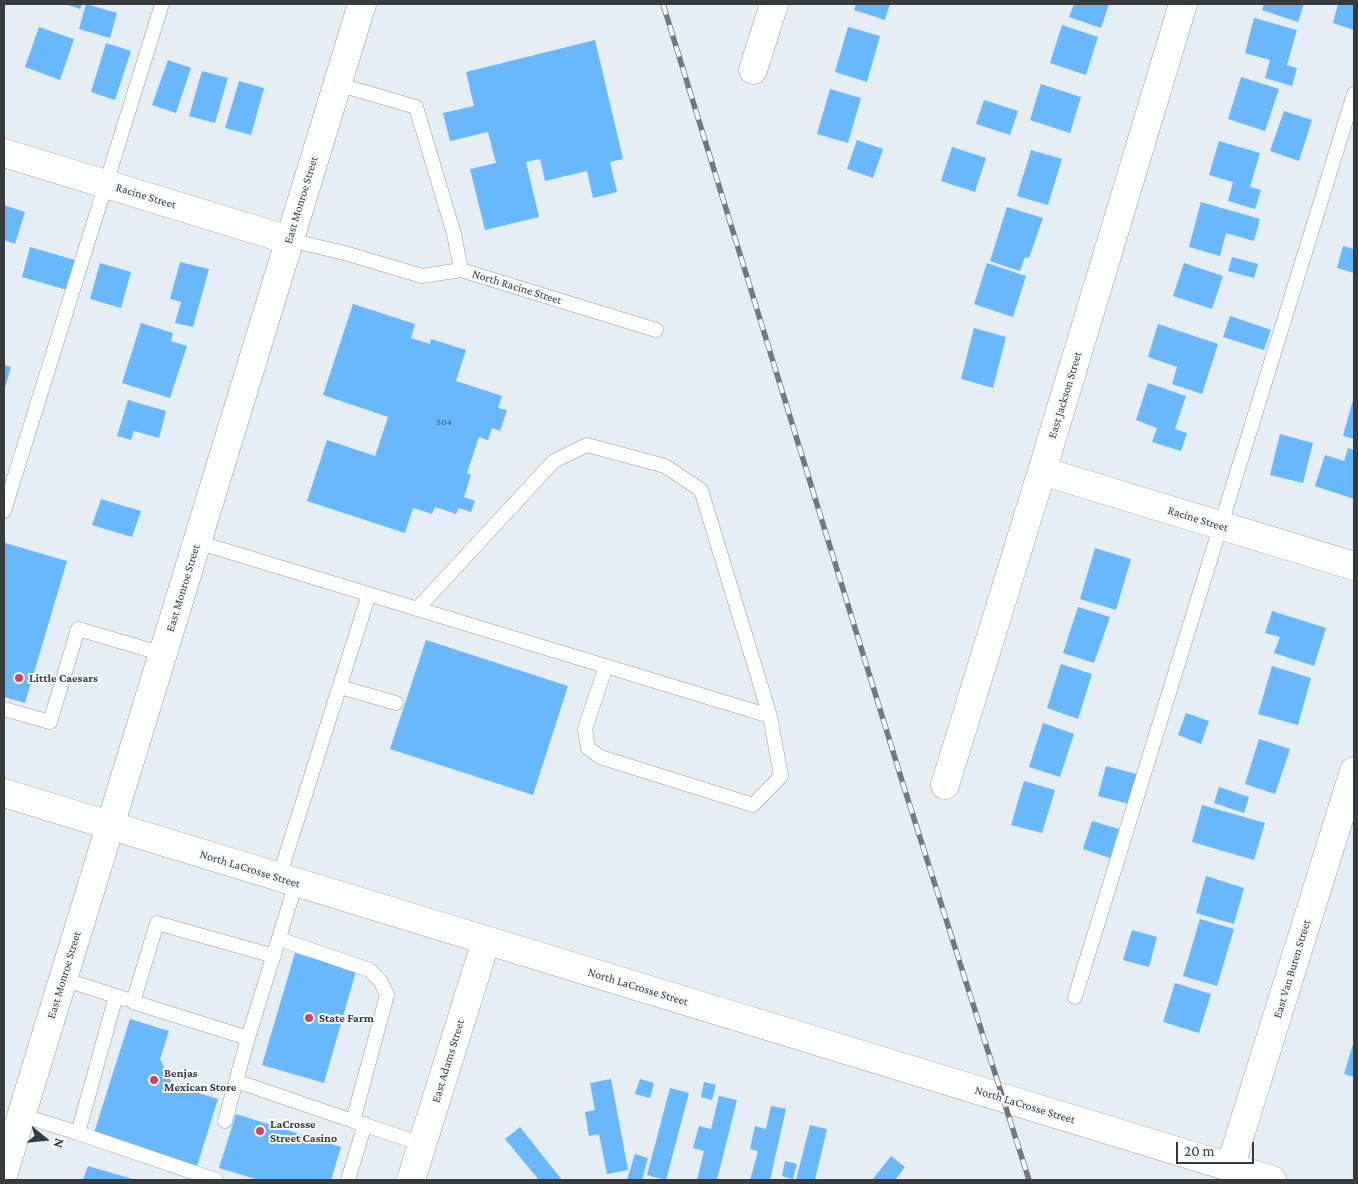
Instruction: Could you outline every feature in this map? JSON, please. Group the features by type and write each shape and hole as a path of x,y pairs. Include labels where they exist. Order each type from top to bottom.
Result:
{"street":[{"name":"East Monroe Street","path":"4,1172 362,4"},
{"path":"753,70 774,4"},
{"name":"East Jackson Street","path":"945,785 1183,4"},
{"name":"Racine Street","path":"4,153 289,240"},
{"name":"Racine Street","path":"1042,471 1354,566"},
{"name":"East Van Buren Street","path":"1230,1167 1354,771"},
{"name":"North LaCrosse Street","path":"4,793 1272,1180"},
{"name":"East Adams Street","path":"411,1180 486,941"}],"lane":[{"path":"4,510 162,4"},
{"path":"337,84 416,107 454,234 461,270"},
{"path":"1075,997 1354,94"},
{"name":"North Racine Street","path":"289,240 345,252 422,276 461,270 656,330"},
{"path":"417,609 554,461 586,445 665,466 701,490 770,716 781,776 753,804 600,757 588,748 585,729 606,666"},
{"path":"197,542 770,716"},
{"path":"225,1120 279,939 288,880 340,687 369,594"},
{"path":"4,709 50,722 78,629 163,654"},
{"path":"340,687 396,704"},
{"path":"133,1002 157,923 274,956"},
{"path":"279,939 370,970 381,982 387,995 348,1180"},
{"path":"63,979 248,1038"},
{"path":"78,1133 116,996"},
{"path":"236,1081 422,1144"},
{"path":"21,1115 216,1180"}],"building":[{"path":"65,4 82,4 80,9"},
{"path":"86,4 117,13 110,38 79,29"},
{"path":"856,4 890,4 885,20 854,10"},
{"path":"1074,4 1109,4 1101,28 1069,17"},
{"path":"1264,4 1304,4 1298,22 1262,10"},
{"path":"1338,4 1354,4 1354,30 1333,23"},
{"path":"1254,18 1297,30 1287,65 1297,68 1292,86 1265,78 1270,60 1245,53"},
{"path":"1062,25 1098,37 1086,75 1050,63"},
{"path":"39,27 74,39 60,80 25,67"},
{"path":"848,27 880,36 867,82 835,72"},
{"path":"595,40 623,159 610,162 617,192 593,198 587,171 545,181 540,159 526,162 539,217 485,230 470,169 496,163 488,132 450,141 443,113 474,106 466,72"},
{"path":"106,43 131,51 115,100 91,92"},
{"path":"168,60 191,68 176,113 152,105"},
{"path":"202,71 228,78 215,123 189,116"},
{"path":"1241,77 1279,89 1265,131 1228,119"},
{"path":"239,81 264,88 251,135 225,128"},
{"path":"1041,84 1081,97 1070,133 1030,120"},
{"path":"830,89 861,98 848,143 817,134"},
{"path":"984,100 1018,111 1010,135 976,124"},
{"path":"1284,111 1312,120 1299,161 1270,151"},
{"path":"857,140 883,149 873,178 847,169"},
{"path":"1219,141 1260,153 1250,187 1261,190 1255,209 1228,201 1233,182 1209,175"},
{"path":"952,147 986,158 975,192 941,181"},
{"path":"1031,150 1062,159 1048,205 1017,196"},
{"path":"1201,202 1260,219 1254,241 1226,233 1220,256 1189,247"},
{"path":"4,205 25,212 15,244 4,240"},
{"path":"1007,207 1043,218 1029,258 1025,257 1020,271 990,261"},
{"path":"1343,246 1354,249 1354,273 1337,268"},
{"path":"30,247 75,260 67,290 22,277"},
{"path":"1232,257 1258,264 1254,278 1228,271"},
{"path":"180,262 209,269 193,327 175,323 181,302 170,299"},
{"path":"100,263 131,272 121,308 90,299"},
{"path":"987,263 1026,276 1013,317 974,304"},
{"path":"1184,263 1223,276 1212,309 1173,296"},
{"path":"353,304 415,324 411,338 430,344 431,339 466,350 456,381 502,396 498,408 507,410 500,431 492,428 488,440 479,437 467,473 471,475 464,497 475,501 471,512 459,508 456,514 435,507 432,514 413,508 405,533 307,501 327,440 375,456 388,417 323,395"},
{"path":"1230,316 1271,330 1264,350 1223,337"},
{"path":"141,323 173,333 171,341 187,346 170,398 122,383"},
{"path":"1158,324 1218,344 1202,394 1172,384 1177,367 1148,357"},
{"path":"974,328 1006,337 993,388 961,379"},
{"path":"4,365 11,367 4,391"},
{"path":"1148,383 1186,396 1175,429 1187,433 1181,451 1152,442 1157,428 1136,420"},
{"path":"1354,396 1354,439 1343,436"},
{"path":"128,400 166,411 159,438 134,431 131,440 117,436"},
{"path":"1280,434 1313,443 1303,483 1270,475"},
{"path":"1348,448 1354,450 1354,499 1315,486 1325,455 1344,461"},
{"path":"101,499 141,511 132,537 92,525"},
{"path":"5,543 67,561 25,703 4,697"},
{"path":"1095,548 1131,559 1116,610 1080,599"},
{"path":"1078,607 1110,617 1094,663 1063,653"},
{"path":"1272,611 1326,628 1314,666 1274,653 1280,637 1265,633"},
{"path":"426,640 568,686 533,795 390,749"},
{"path":"1061,664 1092,674 1078,719 1047,708"},
{"path":"1272,666 1311,678 1298,725 1258,714"},
{"path":"1186,713 1209,721 1201,744 1178,735"},
{"path":"1043,723 1074,734 1060,777 1029,767"},
{"path":"1259,739 1290,749 1275,794 1245,784"},
{"path":"1106,766 1137,774 1129,804 1098,796"},
{"path":"1024,781 1055,790 1042,833 1011,825"},
{"path":"1219,787 1249,797 1244,813 1214,803"},
{"path":"1202,805 1265,823 1254,860 1192,842"},
{"path":"1092,821 1119,829 1110,858 1083,849"},
{"path":"1206,876 1244,888 1234,924 1196,913"},
{"path":"1200,919 1234,929 1217,986 1183,976"},
{"path":"1132,930 1157,937 1149,967 1123,960"},
{"name":"State Farm","path":"295,953 356,971 324,1083 262,1065"},
{"path":"1175,983 1211,994 1199,1033 1163,1022"},
{"path":"130,1019 169,1031 160,1059 173,1085 218,1099 197,1166 94,1133"},
{"path":"1354,1041 1354,1077 1344,1074"},
{"path":"611,1079 628,1170 607,1174 599,1134 589,1136 585,1112 595,1110 590,1083"},
{"path":"640,1079 654,1083 650,1098 635,1094"},
{"path":"704,1082 716,1085 712,1100 701,1097"},
{"path":"670,1088 689,1093 666,1180 647,1175"},
{"path":"719,1096 737,1100 717,1180 697,1180 704,1151 693,1148 699,1126 711,1129"},
{"path":"771,1106 786,1109 770,1180 750,1180 758,1151 750,1149 755,1126 766,1129"},
{"name":"LaCrosse Street Casino","path":"236,1114 341,1147 331,1180 259,1180 219,1168"},
{"path":"810,1125 827,1129 815,1180 796,1180"},
{"path":"520,1127 562,1180 539,1180 505,1139"},
{"path":"635,1154 648,1158 642,1180 627,1180"},
{"path":"891,1156 905,1167 895,1180 872,1180"},
{"path":"785,1161 797,1164 793,1179 782,1176"},
{"path":"88,1166 136,1180 83,1180"}],"railway":[{"path":"663,4 903,784 1029,1180"}],"place":[{"name":"Little Caesars","path":"19,678"},
{"name":"State Farm","path":"309,1018"},
{"name":"Benjas Mexican Store","path":"154,1080"},
{"name":"LaCrosse Street Casino","path":"260,1131"}]}
